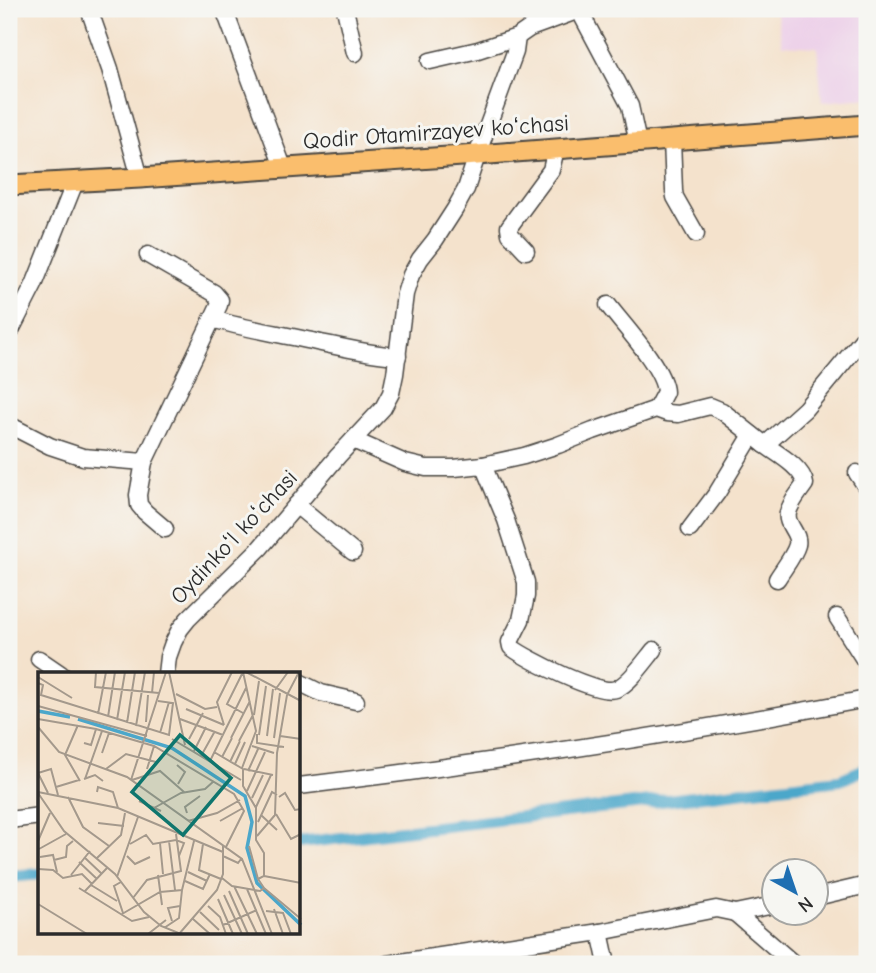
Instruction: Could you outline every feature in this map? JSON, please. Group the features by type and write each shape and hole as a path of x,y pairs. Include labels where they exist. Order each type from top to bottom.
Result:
{"main road":[{"name":"Qodir Otamirzayev koʻchasi","path":"9,185 477,155 867,125"}],"street":[{"path":"89,9 110,69 140,178"},
{"path":"224,9 283,167"},
{"path":"345,9 355,53"},
{"path":"430,61 478,50 517,37 530,28 581,10 630,106 638,143"},
{"name":"Oydinkoʻl koʻchasi","path":"166,672 168,657 180,629 260,548 383,408 391,393 405,294 411,275 456,209 466,189 515,52 517,37"},
{"path":"672,140 674,191 696,234"},
{"path":"526,251 510,234 509,227 551,170 556,149"},
{"path":"9,334 34,285 75,182"},
{"path":"148,255 218,296 220,300 144,462 138,495 139,505 165,529"},
{"path":"608,305 647,354 662,378 665,392 656,409"},
{"path":"212,319 256,331 378,355 398,356"},
{"path":"691,529 759,440 805,408 867,334"},
{"path":"353,440 405,463 426,468 454,468 524,456 656,409 678,414 705,406 713,407 799,471 805,480 787,514 797,539 796,547 777,579"},
{"path":"9,425 74,455 144,462"},
{"path":"483,465 506,520 526,582 526,596 520,620 510,643 512,649 546,669 611,691 627,682 654,650"},
{"path":"857,473 867,488"},
{"path":"296,505 353,552"},
{"path":"837,617 867,664"},
{"path":"39,659 58,672"},
{"path":"301,683 321,693 356,701"},
{"path":"301,786 579,748 867,699"},
{"path":"9,820 38,816"},
{"path":"830,894 867,885"},
{"path":"387,964 487,957 716,909 735,913 760,908"},
{"path":"735,913 794,964"},
{"path":"600,932 607,964"}],"shaded area":[{"path":"776,9 867,9 867,98 822,102 817,47 782,45"}],"waterway":[{"path":"301,843 840,780 867,768"},
{"path":"9,877 38,874"}]}
